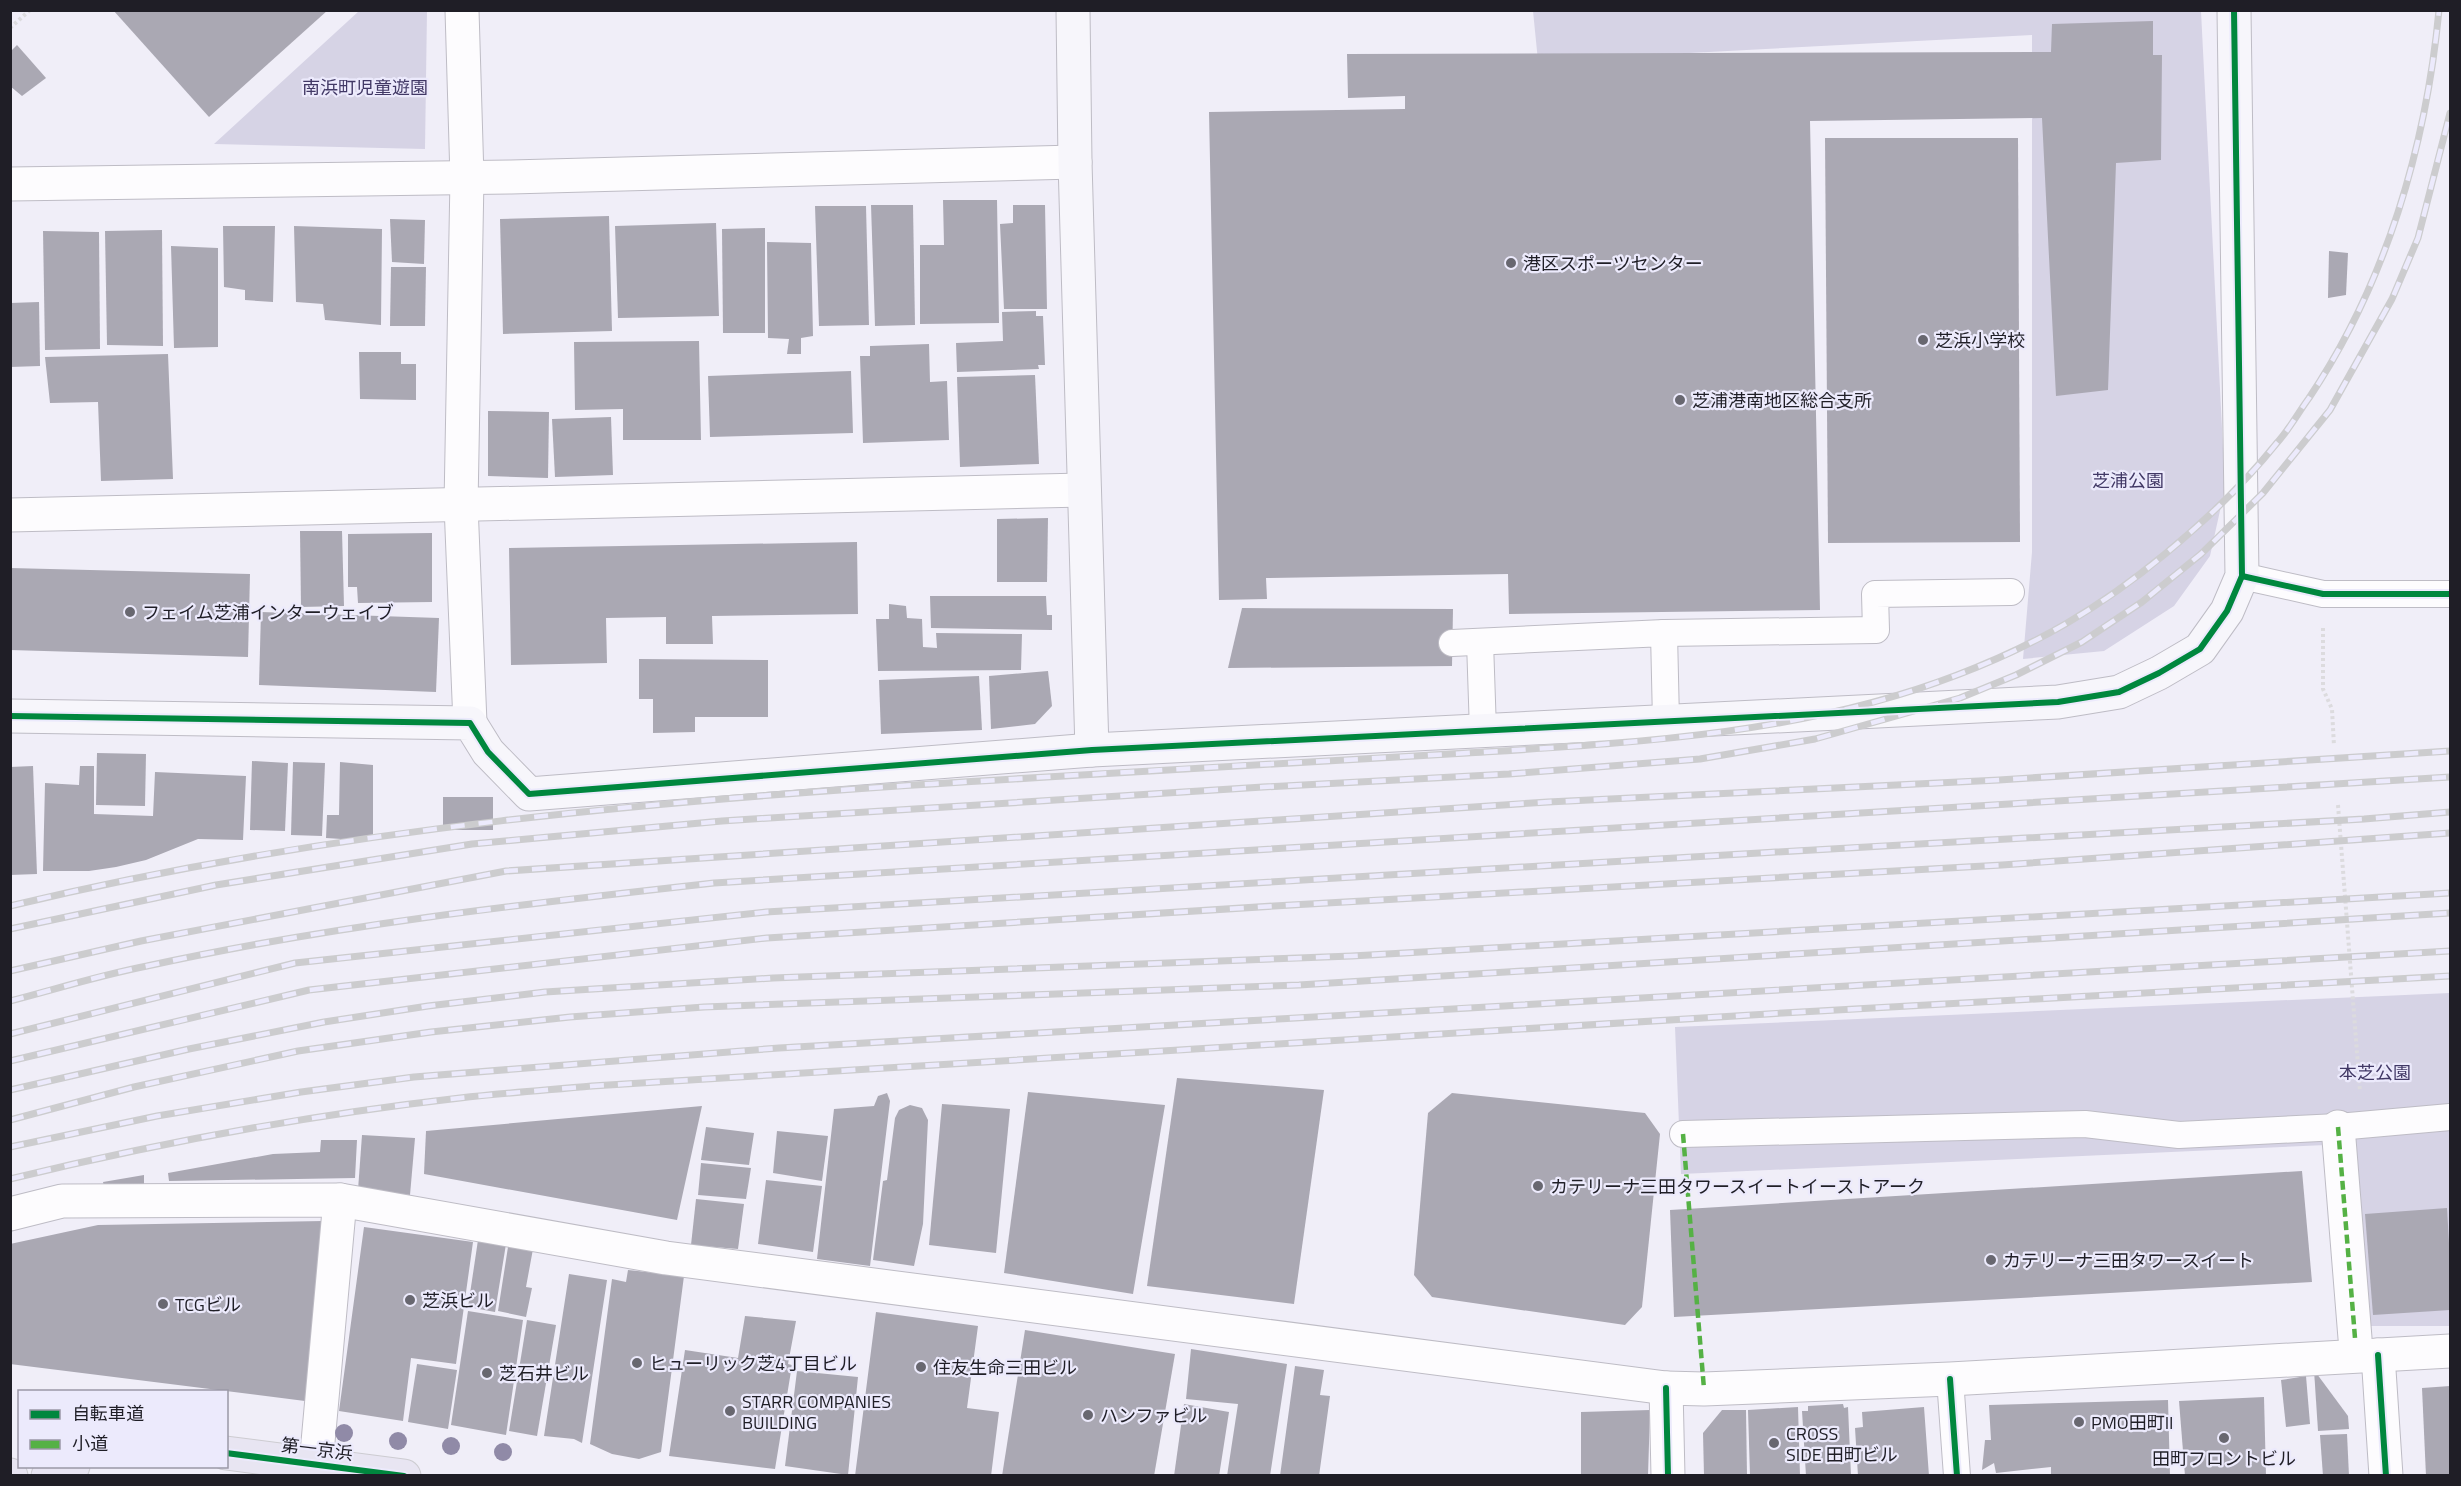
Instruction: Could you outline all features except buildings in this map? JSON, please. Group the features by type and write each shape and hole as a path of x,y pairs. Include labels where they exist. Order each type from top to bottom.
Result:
{"highway":[{"name":"第一京浜","path":"228,1453 404,1476"},
{"path":"48,1476 70,1468"}],"street":[{"path":"462,10 467,178 461,505 470,723 488,752 529,794 1092,750 2058,702 2119,692 2159,673 2200,649 2227,611 2242,576 2234,10"},
{"path":"1074,10 1075,162 1092,750"},
{"path":"10,184 467,178 1075,162"},
{"path":"10,515 1084,490"},
{"path":"10,716 470,723"},
{"path":"2350,1126 2366,1346 2386,1476"},
{"path":"10,1214 62,1201 340,1200 666,1258 1666,1388 1704,1389 1950,1378 2366,1346 2451,1350"},
{"path":"316,1464 340,1200"},
{"path":"1666,1388 1668,1476"}],"lane":[{"path":"2242,576 2323,594 2451,594"},
{"path":"1452,643 1664,633 1876,630 1875,594 2011,592"},
{"path":"1664,633 1666,721"},
{"path":"1480,642 1483,730"},
{"path":"1683,1134 2085,1124 2179,1135 2350,1126 2451,1117"},
{"path":"1950,1378 1958,1476"}],"path":[{"path":"10,28 30,10"},
{"path":"2323,594 2323,689 2332,709 2334,746"},
{"path":"2338,805 2350,1126"}],"green space":[{"name":"南浜町児童遊園","path":"359,11 427,11 425,149 214,144"},
{"name":"芝浦公園","path":"1533,11 2201,11 2225,488 2210,556 2174,606 2104,651 2023,659 2032,552 2032,35 1538,61"},
{"name":"本芝公園","path":"2450,993 2450,1326 2362,1326 2349,1144 1681,1174 1675,1027"}],"railway":[{"path":"10,906 132,879 254,856 377,837 625,808 874,788 1591,745 1715,733 1838,711 1898,695 1957,675 2014,651 2066,624 2141,573 2223,502 2285,433 2336,354 2381,261 2398,212 2424,112 2439,10"},
{"path":"10,929 216,885 472,844 722,821 1509,774 1700,759 1815,739 1960,698 2016,675 2082,642 2142,602 2201,554 2263,493 2330,410 2392,299 2418,238 2450,113"},
{"path":"10,971 141,941 506,871 1548,802 1999,780 2450,751"},
{"path":"10,1001 130,970 358,927 714,883 2450,777"},
{"path":"10,1034 295,963 766,912 2364,819 2450,812"},
{"path":"10,1061 309,990 767,938 1274,906 2002,865 2450,833"},
{"path":"10,1090 189,1049 324,1022 428,1006 545,992 773,978 1352,956 2450,893"},
{"path":"10,1120 134,1087 298,1051 431,1032 570,1017 704,1007 1299,985 2450,913"},
{"path":"10,1147 157,1116 301,1092 414,1077 779,1048 2450,951"},
{"path":"10,1179 178,1142 290,1122 460,1098 592,1086 1783,1013 2450,976"}],"marked path":[{"path":"2338,1127 2355,1338"},
{"path":"1683,1134 1704,1389"}],"cycle path":[{"path":"10,716 470,723 488,752 529,794 1092,750 2058,702 2119,692 2159,673 2200,649 2227,611 2242,576 2234,10"},
{"path":"2242,576 2323,594 2450,594"},
{"path":"2378,1355 2386,1476"},
{"path":"1950,1379 1957,1476"},
{"path":"1666,1388 1668,1476"},
{"path":"228,1453 404,1476"}],"place":[{"name":"港区スポーツセンター","path":"1511,263"},
{"name":"芝浜小学校","path":"1923,340"},
{"name":"芝浦港南地区総合支所","path":"1680,400"},
{"name":"フェイム芝浦インターウェイブ","path":"130,612"},
{"name":"カテリーナ三田タワースイートイーストアーク","path":"1538,1186"},
{"name":"カテリーナ三田タワースイート","path":"1991,1260"},
{"name":"芝浜ビル","path":"410,1300"},
{"name":"TCGビル","path":"163,1304"},
{"name":"ヒューリック芝4丁目ビル","path":"637,1363"},
{"name":"住友生命三田ビル","path":"921,1367"},
{"name":"芝石井ビル","path":"487,1373"},
{"name":"STARR COMPANIES BUILDING","path":"730,1411"},
{"name":"ハンファビル","path":"1088,1415"},
{"name":"PMO田町II","path":"2079,1422"},
{"name":"田町フロントビル","path":"2224,1438"},
{"name":"CROSS SIDE 田町ビル","path":"1774,1443"}]}
